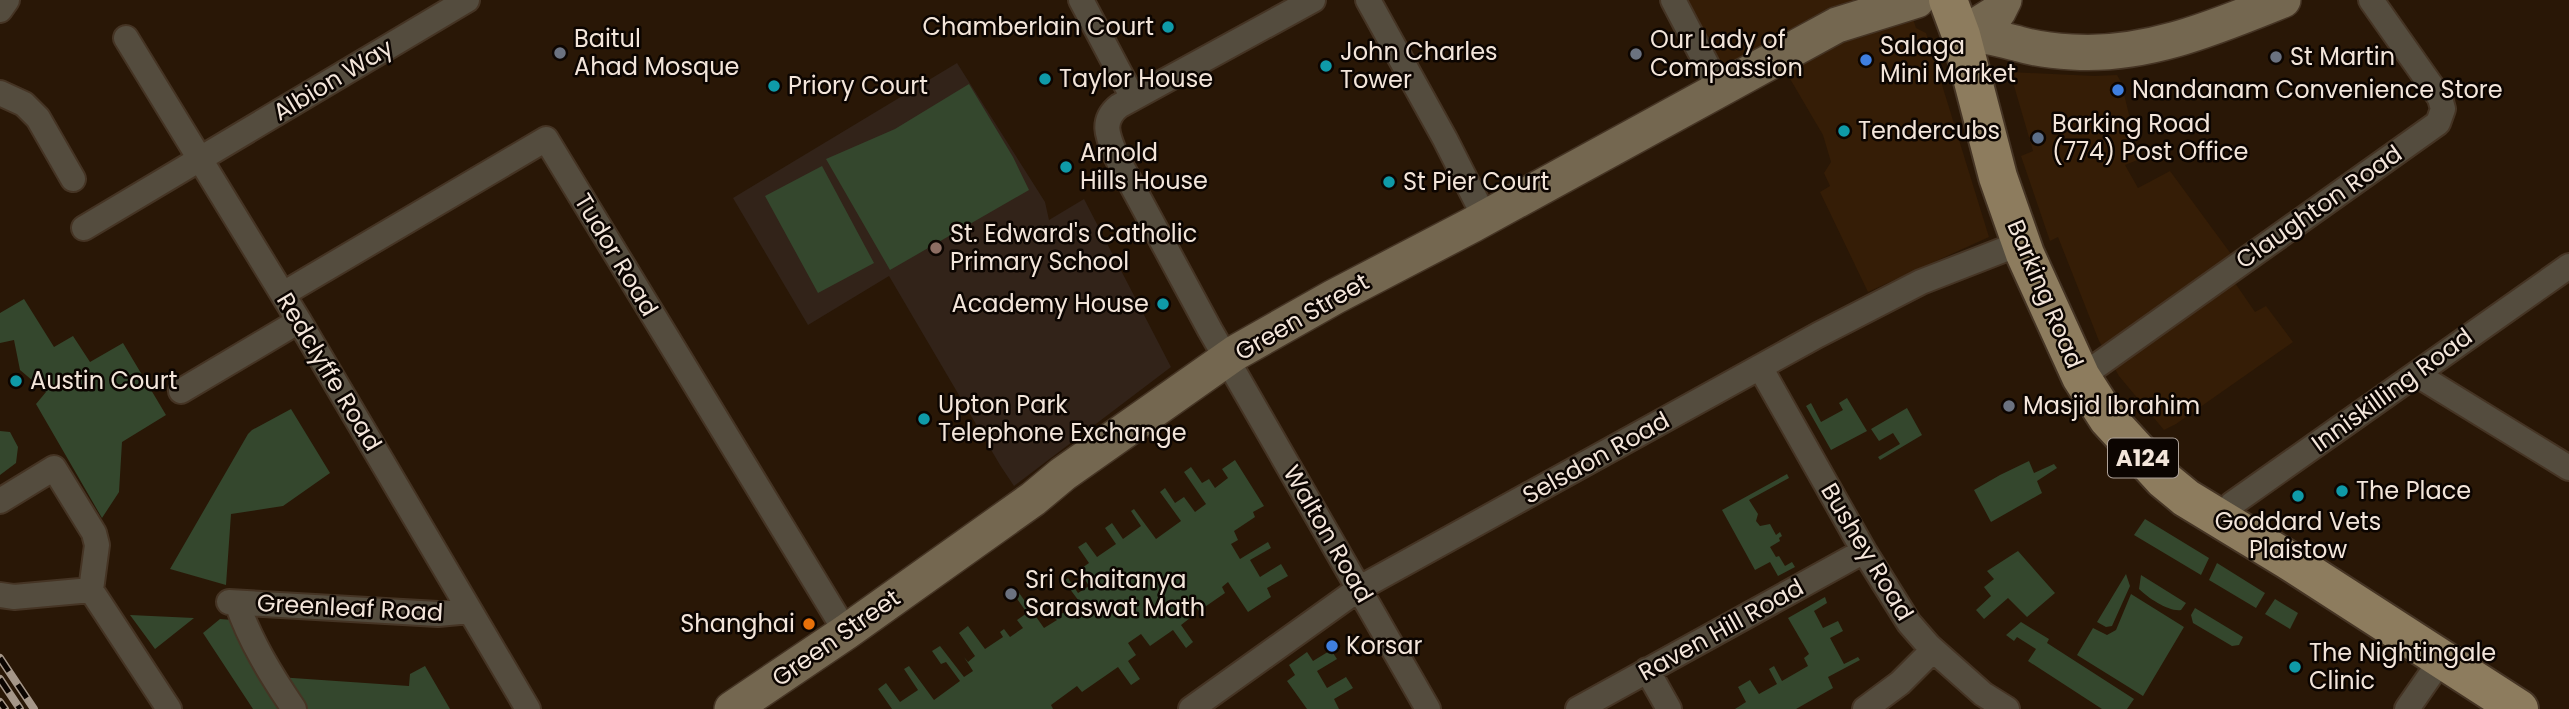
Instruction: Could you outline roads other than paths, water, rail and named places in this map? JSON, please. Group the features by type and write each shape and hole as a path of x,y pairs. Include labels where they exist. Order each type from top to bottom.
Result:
{"main road":[{"name":"Green Street","path":"732,709 846,632 1227,359 1334,297 1485,218 1837,25 1917,0"},
{"path":"1955,17 1997,12 2004,0"},
{"path":"1955,17 1990,36 2020,45 2062,51 2121,52 2175,40 2283,0"},
{"name":"Barking Road","path":"1955,17 1998,177 2021,243 2081,377 2108,419 2163,479 2186,498 2288,560 2519,709"}],"street":[{"path":"0,10 7,0"},
{"name":"Albion Way","path":"84,228 467,0"},
{"path":"1081,0 1133,98"},
{"name":"Walton Road","path":"1313,0 1133,98 1112,112 1107,122 1107,135 1227,359 1428,709"},
{"path":"1368,0 1445,139 1485,218"},
{"path":"1673,0 1719,88"},
{"name":"Claughton Road","path":"2081,377 2438,123 2443,109 2440,98 2371,0"},
{"name":"Redclyffe Road","path":"125,38 299,321 528,709"},
{"path":"0,93 24,104 38,118 73,179"},
{"name":"Tudor Road","path":"282,295 546,139 846,632"},
{"name":"Selsdon Road","path":"1191,709 1360,588 1760,367 1921,282 2021,243"},
{"name":"Inniskilling Road","path":"2221,520 2232,504 2569,266"},
{"path":"181,391 299,321"},
{"name":"Bushey Road","path":"1760,367 1864,551 1909,623 1933,650 1983,694 2007,709"},
{"path":"2416,374 2569,468"},
{"path":"0,501 54,468 94,533 97,545 91,590 169,709"},
{"name":"Raven Hill Road","path":"1578,709 1864,551"},
{"path":"0,595 14,597 91,590"},
{"name":"Greenleaf Road","path":"294,709 267,670 233,603 438,614 470,611"},
{"path":"1865,709 1900,683 1933,650"},
{"path":"2407,709 2441,660"},
{"path":"1647,670 1669,709"}],"railway":[{"path":"0,658 34,709"},
{"path":"0,679 20,709"},
{"path":"0,702 5,709"}],"place":[{"name":"Chamberlain Court","path":"1168,27"},
{"name":"Baitul Ahad Mosque","path":"560,53"},
{"name":"Our Lady of Compassion","path":"1636,54"},
{"name":"St Martin","path":"2276,57"},
{"name":"Salaga Mini Market","path":"1866,60"},
{"name":"John Charles Tower","path":"1326,66"},
{"name":"Taylor House","path":"1045,79"},
{"name":"Priory Court","path":"774,86"},
{"name":"Nandanam Convenience Store","path":"2118,90"},
{"name":"Tendercubs","path":"1844,131"},
{"name":"Barking Road (774) Post Office","path":"2038,138"},
{"name":"Arnold Hills House","path":"1066,167"},
{"name":"St Pier Court","path":"1389,182"},
{"name":"St. Edward's Catholic Primary School","path":"936,248"},
{"name":"Academy House","path":"1163,304"},
{"name":"Austin Court","path":"16,381"},
{"name":"Masjid Ibrahim","path":"2009,406"},
{"name":"Upton Park Telephone Exchange","path":"924,419"},
{"name":"The Place","path":"2342,491"},
{"name":"Goddard Vets Plaistow","path":"2298,496"},
{"name":"Sri Chaitanya Saraswat Math","path":"1011,594"},
{"name":"Shanghai","path":"809,624"},
{"name":"Korsar","path":"1332,646"},
{"name":"The Nightingale Clinic","path":"2295,667"}]}
